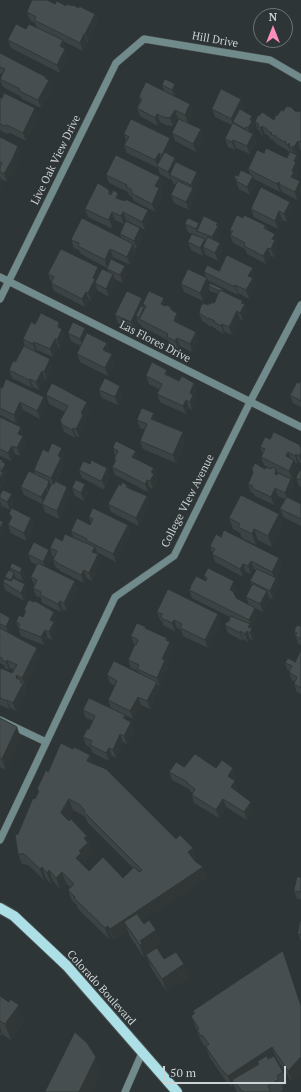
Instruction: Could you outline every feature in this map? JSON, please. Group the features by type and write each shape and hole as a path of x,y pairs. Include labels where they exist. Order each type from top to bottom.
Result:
{"main road":[{"name":"Colorado Boulevard","path":"0,908 14,916 66,966 177,1092"}],"street":[{"name":"Hill Drive","path":"144,39 270,60 301,78"},
{"name":"Live Oak View Drive","path":"0,299 116,63 144,39"},
{"name":"Las Flores Drive","path":"0,277 301,427"},
{"name":"College VIew Avenue","path":"0,840 115,597 174,556 250,402 301,305"},
{"path":"0,720 46,742"},
{"path":"125,1092 142,1053"}],"building":[{"path":"32,0 47,0 55,4 57,1 66,6 67,4 79,8 79,6 95,14 80,43 34,20 36,17 27,12"},
{"path":"16,24 26,29 29,24 63,40 60,46 65,49 57,65 8,40"},
{"path":"0,53 49,80 38,100 19,91 20,89 0,79 5,69 0,67"},
{"path":"165,79 175,84 172,90 162,85"},
{"path":"146,82 190,104 185,115 175,110 170,118 157,114 155,118 137,108 142,99 139,97"},
{"path":"221,89 241,99 231,119 212,109"},
{"path":"4,93 35,108 23,133 7,125 4,126 0,124 0,97 2,98"},
{"path":"287,106 291,107 295,111 301,111 301,142 300,141 299,143 298,141 292,148 289,146 289,143 288,145 285,141 284,142 275,136 276,135 274,136 262,126 260,128 258,126 259,124 255,122 258,115 259,116 262,112 274,120 276,114 277,116 281,110 283,111"},
{"path":"240,109 252,116 250,120 252,121 248,128 246,127 245,129 233,122"},
{"path":"131,119 170,138 162,155 159,153 155,160 124,145 129,137 124,134"},
{"path":"179,119 201,129 193,144 172,133"},
{"path":"233,123 253,134 247,146 233,140 232,142 225,139"},
{"path":"0,137 18,146 4,174 0,172 2,163 0,162"},
{"path":"266,148 287,158 290,152 297,155 292,171 294,172 291,177 300,181 295,192 279,184 280,183 278,182 277,184 248,169 257,150 264,153"},
{"path":"165,152 175,158 168,172 157,166"},
{"path":"116,155 160,177 155,186 159,188 152,204 131,193 132,190 126,187 127,185 106,175"},
{"path":"176,162 197,172 191,185 170,175"},
{"path":"241,170 253,176 247,187 236,181 237,179 234,177 236,175 238,176"},
{"path":"178,181 193,188 186,202 171,195"},
{"path":"98,183 108,189 110,191 108,193 111,195 113,190 118,193 116,198 125,201 125,199 148,210 142,222 123,212 121,216 112,212 108,220 85,209"},
{"path":"261,187 290,202 284,214 279,211 275,221 251,209"},
{"path":"237,215 243,218 244,215 265,225 264,228 275,234 272,239 275,240 271,249 268,248 263,256 244,246 245,243 230,235 233,231 230,230"},
{"path":"204,216 218,223 212,237 197,231"},
{"path":"82,218 133,244 127,257 110,249 105,260 78,246 79,243 71,240"},
{"path":"188,218 199,223 196,229 185,224"},
{"path":"126,221 140,228 134,241 120,234"},
{"path":"192,234 205,239 200,248 188,242"},
{"path":"208,237 220,243 215,253 203,247"},
{"path":"61,249 98,267 93,278 95,279 88,293 86,292 82,299 51,283 54,277 48,274"},
{"path":"227,255 253,268 248,276 253,278 246,290 235,285 235,287 204,272 207,265 219,271"},
{"path":"111,259 125,266 120,275 107,269"},
{"path":"102,269 113,274 106,289 95,283"},
{"path":"188,269 207,278 200,293 181,284"},
{"path":"210,283 223,289 222,291 209,286"},
{"path":"220,290 243,301 241,303 245,304 240,313 237,311 229,327 222,324 221,326 214,322 215,321 208,319 199,313 203,303 208,305 212,302 214,303"},
{"path":"127,291 142,298 131,322 115,315"},
{"path":"149,291 164,298 161,304 171,307 170,309 177,313 174,321 196,332 190,344 177,338 175,341 167,337 168,334 139,319 146,306 143,304"},
{"path":"141,306 144,307 139,318 136,316"},
{"path":"41,313 59,322 58,327 62,329 57,340 55,339 50,349 34,342 33,344 23,339 31,322 35,324"},
{"path":"73,322 85,328 80,339 68,333"},
{"path":"87,333 107,343 103,350 112,354 105,368 77,354"},
{"path":"24,346 50,359 44,372 42,371 36,382 9,370 13,361 15,362"},
{"path":"152,362 167,370 165,374 179,381 182,376 194,383 190,393 193,395 190,402 186,400 183,406 157,394 162,384 146,376"},
{"path":"105,378 120,386 115,397 99,390"},
{"path":"6,379 44,397 37,411 20,402 14,415 0,408 0,387 2,388"},
{"path":"301,380 301,401 290,395 297,382 299,383"},
{"path":"52,383 87,402 81,413 83,415 76,429 73,428 72,430 61,424 62,423 60,421 68,406 46,395"},
{"path":"142,408 154,413 151,419 183,432 173,455 140,441 147,424 137,420"},
{"path":"0,417 21,427 18,434 23,436 17,448 12,446 8,453 0,449"},
{"path":"274,432 300,445 301,447 301,453 299,456 296,454 295,456 288,452 286,456 294,460 289,471 261,457 265,449 260,447 265,437 270,439"},
{"path":"116,441 136,451 132,457 154,468 151,472 154,474 150,481 147,480 145,484 112,467 116,460 114,459 118,451 113,448"},
{"path":"52,443 62,448 58,456 61,458 51,478 34,470 43,449 48,452"},
{"path":"0,459 3,460 2,462 5,463 5,465 1,471 3,472 0,479"},
{"path":"91,460 107,468 102,480 100,481 79,470 83,461 90,464"},
{"path":"255,463 265,469 266,467 271,469 272,467 276,469 275,474 277,475 278,473 291,479 285,493 275,488 271,497 252,488 253,486 248,484 253,473 252,469"},
{"path":"301,470 301,480 296,478"},
{"path":"29,471 49,481 47,488 41,497 21,487"},
{"path":"76,480 85,484 81,493 72,488"},
{"path":"55,481 67,487 57,511 42,504 52,483 54,484"},
{"path":"122,482 127,485 126,487 147,496 136,518 108,504 119,484 121,485"},
{"path":"3,490 12,494 7,502 0,498"},
{"path":"241,495 279,514 268,536 254,529 252,534 238,527 240,524 229,518"},
{"path":"287,497 301,504 301,519 280,509"},
{"path":"12,508 31,518 24,533 8,525 12,517 10,517 11,515 9,514"},
{"path":"93,508 128,525 113,554 71,531 77,518 90,525 93,519 89,517"},
{"path":"0,520 3,522 0,529"},
{"path":"224,530 279,558 272,572 251,561 248,566 243,564 240,569 212,554 215,549 210,546 216,534 221,537"},
{"path":"65,534 95,547 92,552 98,554 89,573 84,570 81,575 53,560 57,551 50,548 55,537 62,541"},
{"path":"34,542 49,550 43,562 28,554"},
{"path":"12,563 22,568 20,573 10,568"},
{"path":"38,563 75,581 64,603 60,601 58,604 40,595 41,592 33,588 37,580 31,577"},
{"path":"208,568 234,581 230,590 233,591 236,598 255,608 249,620 189,590 196,576 206,581 207,578 204,576"},
{"path":"257,569 276,578 270,591 250,581"},
{"path":"9,570 14,573 11,580 5,577"},
{"path":"13,578 25,584 21,593 3,582 4,579 11,581"},
{"path":"253,584 267,591 260,604 246,597"},
{"path":"168,589 218,614 205,640 180,628 182,624 174,620 172,623 161,618 162,614 157,612"},
{"path":"29,600 35,601 54,612 50,620 54,622 49,632 45,630 41,637 18,628 20,624 16,622 19,615 23,617 26,611 24,610"},
{"path":"0,612 10,618 6,627 0,624"},
{"path":"231,616 250,624 248,627 252,628 250,633 247,631 245,634 240,631 240,633 225,625"},
{"path":"137,623 167,638 166,640 170,642 162,659 165,660 157,678 137,669 139,665 128,660 138,640 131,636"},
{"path":"301,624 301,639 295,636 297,633 294,631 297,625 300,626"},
{"path":"0,628 37,648 22,678 17,675 16,678 21,680 20,682 23,684 13,703 0,698 1,668 12,673 17,665 7,660 6,662 0,657"},
{"path":"301,650 301,688 294,684 297,677 289,672 292,666 285,663 288,658 295,662"},
{"path":"114,661 157,682 147,701 138,697 130,711 108,700 117,681 107,675"},
{"path":"89,698 125,715 123,718 131,722 124,736 120,734 113,750 109,748 106,753 90,745 92,741 83,737 87,729 89,729 95,716 83,710"},
{"path":"0,718 17,727 2,759 0,758"},
{"path":"61,743 73,749 74,747 90,755 87,761 106,769 176,839 180,835 193,848 188,852 195,861 203,867 110,929 108,926 105,928 74,898 75,897 68,890 74,884 62,872 56,878 49,870 47,873 42,867 40,869 24,854 18,854 15,835 18,834 33,798 35,799 39,791 37,789 46,770 48,772","holes":["69,799 80,805 85,811 84,812 142,870 139,872 134,867 123,878 103,857 89,871 76,858 81,853 79,851 88,843 84,838 87,836 71,819 69,821 61,813"]},
{"path":"195,754 216,768 222,760 233,768 228,776 235,781 231,787 251,802 244,812 223,799 216,810 192,795 195,789 187,782 169,772 176,762 184,767"},
{"path":"297,877 301,877 301,892 294,891"},
{"path":"137,914 144,924 149,920 156,930 140,941 142,943 140,945 124,922"},
{"path":"300,920 301,921 301,935 298,934"},
{"path":"157,948 164,959 176,952 184,964 162,979 146,955"},
{"path":"283,951 301,1006 301,1057 288,1071 272,1047 228,1076 221,1069 206,1047 209,1044 197,1030 199,1029 191,1016 195,1013 193,1011"},
{"path":"0,996 9,1002 10,999 19,1005 5,1024 0,1021"},
{"path":"75,1032 87,1043 96,1057 79,1092 45,1092"},
{"path":"267,1056 268,1059 274,1056 283,1072 277,1076 279,1079 268,1086 271,1092 243,1092 232,1080 259,1064 257,1062"}]}
